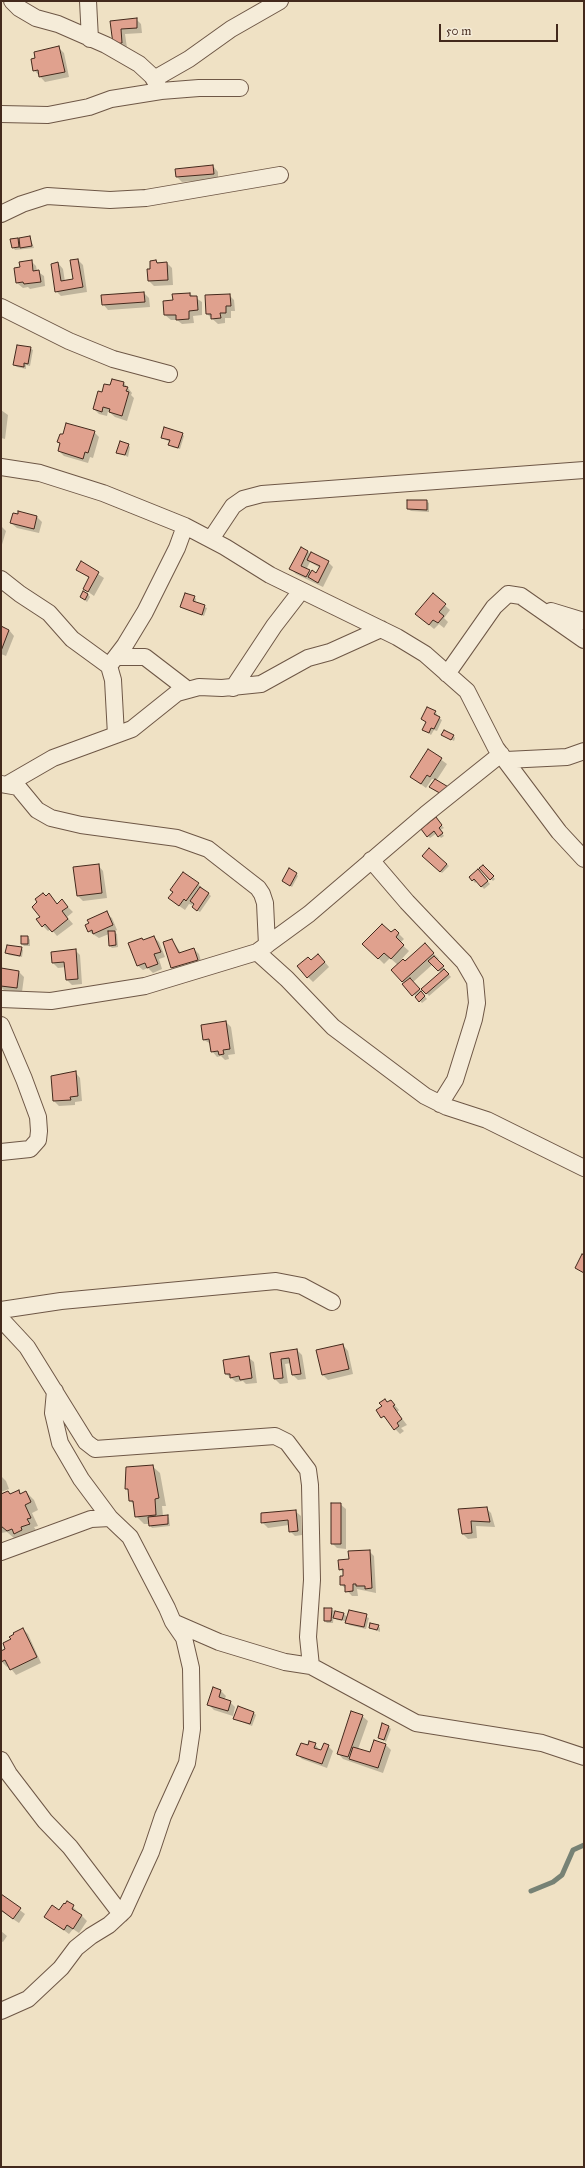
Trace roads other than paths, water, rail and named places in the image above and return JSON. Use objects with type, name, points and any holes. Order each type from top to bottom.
[{"type":"street","points":[[12,1],[19,8],[36,18],[58,24],[140,64],[158,85]]},
{"type":"street","points":[[88,1],[90,39]]},
{"type":"street","points":[[158,85],[189,59],[231,29],[280,1]]},
{"type":"street","points":[[1,114],[48,114],[89,107],[158,85],[199,88],[240,88]]},
{"type":"street","points":[[1,214],[22,204],[48,196],[110,200],[146,198],[280,175]]},
{"type":"street","points":[[1,307],[69,341],[112,359],[169,374]]},
{"type":"street","points":[[1,467],[40,473],[103,493],[185,526],[211,539],[270,575],[300,591],[381,629],[425,654],[467,691],[496,748],[559,832],[584,859]]},
{"type":"street","points":[[211,539],[233,506],[242,499],[262,494],[584,470]]},
{"type":"street","points":[[116,735],[113,661],[145,612],[177,548],[185,526]]},
{"type":"street","points":[[1,579],[20,594],[49,612],[72,639],[113,661],[145,657],[188,690]]},
{"type":"street","points":[[233,688],[274,626],[300,591]]},
{"type":"street","points":[[447,674],[468,642],[502,598],[508,594],[521,596],[584,640]]},
{"type":"street","points":[[536,607],[584,621]]},
{"type":"street","points":[[6,781],[53,758],[132,729],[177,692],[199,687],[233,688],[261,684],[308,658],[330,652],[381,629]]},
{"type":"street","points":[[1,999],[51,1001],[145,986],[262,949],[309,914],[371,860],[504,757],[567,757],[584,751]]},
{"type":"street","points":[[6,781],[18,787],[38,810],[51,818],[81,825],[177,838],[208,849],[258,888],[266,903],[262,949],[287,979],[333,1028],[425,1096],[440,1104],[487,1120],[584,1168]]},
{"type":"street","points":[[371,860],[407,902],[464,962],[475,981],[477,1003],[474,1019],[455,1080],[440,1104]]},
{"type":"street","points":[[1,1025],[38,1117],[39,1131],[38,1140],[30,1149],[1,1152]]},
{"type":"street","points":[[1,1310],[61,1301],[276,1281],[302,1286],[332,1302]]},
{"type":"street","points":[[1,1319],[27,1347],[86,1442],[95,1449],[275,1436],[287,1442],[308,1470],[310,1485],[312,1580],[308,1637],[311,1666]]},
{"type":"street","points":[[1,2011],[28,1999],[61,1968],[76,1948],[91,1936],[109,1925],[121,1914],[151,1852],[163,1816],[187,1763],[192,1729],[191,1668],[184,1638],[173,1622],[168,1608],[130,1537],[110,1518],[81,1479],[60,1443],[53,1413],[55,1391]]},
{"type":"street","points":[[1,1552],[91,1519],[110,1518]]},
{"type":"street","points":[[173,1622],[218,1642],[285,1662],[311,1666],[416,1723],[542,1743],[584,1757]]},
{"type":"street","points":[[1,1760],[9,1774],[40,1815],[70,1847],[121,1914]]},
{"type":"waterway","points":[[531,1891],[553,1882],[562,1875],[573,1850],[584,1845]]}]
